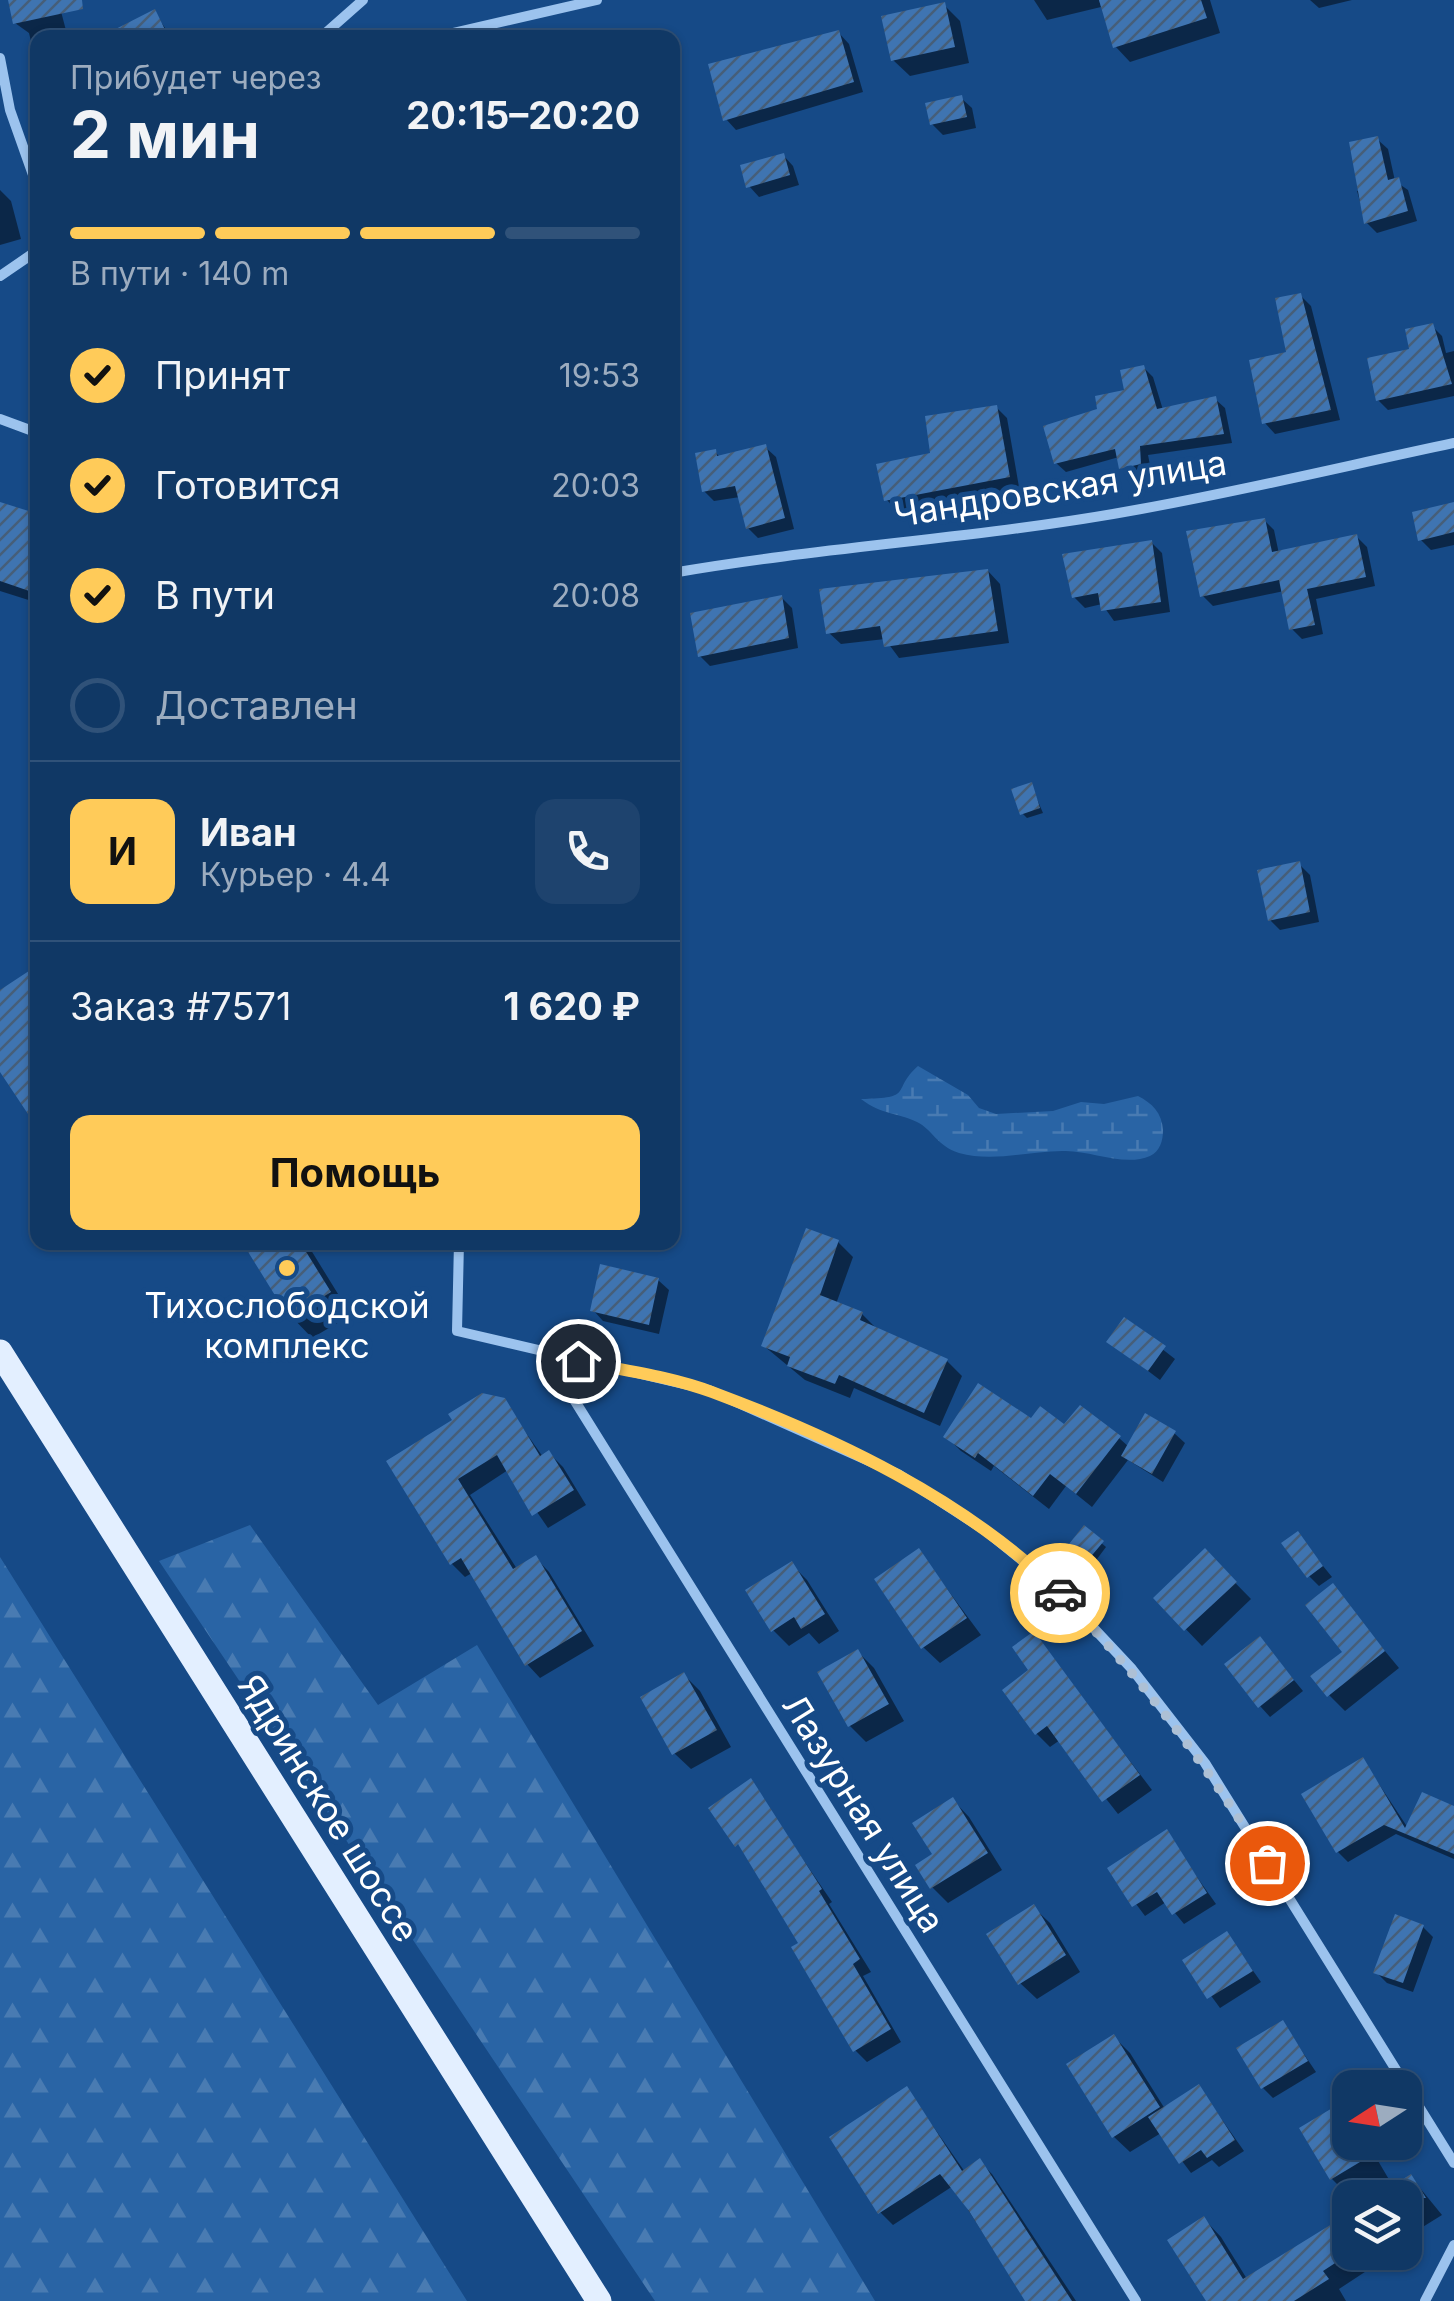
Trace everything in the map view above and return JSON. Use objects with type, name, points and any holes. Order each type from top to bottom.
[{"type":"main road","name":"Ядринское шоссе","points":[[0,1352],[599,2301]]},
{"type":"street","points":[[329,30],[362,0]]},
{"type":"street","points":[[466,30],[597,0]]},
{"type":"street","points":[[0,58],[10,110],[30,167]]},
{"type":"street","points":[[0,276],[30,255]]},
{"type":"street","points":[[0,419],[30,430]]},
{"type":"street","name":"Чандровская улица","points":[[680,572],[779,554],[963,536],[1140,510],[1454,443]]},
{"type":"street","points":[[459,1250],[457,1330],[709,1390],[898,1474],[986,1531],[1056,1588],[1132,1669],[1205,1763],[1454,2163]]},
{"type":"street","name":"Лазурная улица","points":[[545,1353],[1136,2301]]},
{"type":"street","points":[[1425,2301],[1454,2246]]},
{"type":"green space","points":[[918,1066],[968,1095],[979,1108],[996,1114],[1053,1111],[1081,1102],[1104,1104],[1138,1096],[1158,1114],[1162,1142],[1150,1156],[1130,1160],[1066,1151],[986,1157],[959,1153],[917,1122],[861,1099],[896,1095]]},
{"type":"green space","points":[[250,1525],[378,1705],[477,1645],[875,2301],[655,2301],[159,1561]]},
{"type":"green space","points":[[0,1557],[467,2301],[0,2301]]},
{"type":"building","points":[[8,0],[82,0],[83,9],[13,24]]},
{"type":"building","points":[[1099,0],[1201,0],[1207,18],[1113,48]]},
{"type":"building","points":[[945,2],[955,47],[891,61],[881,16]]},
{"type":"building","points":[[155,9],[165,30],[114,30]]},
{"type":"building","points":[[839,30],[854,82],[723,121],[708,64]]},
{"type":"building","points":[[962,95],[967,117],[930,125],[925,103]]},
{"type":"building","points":[[1378,136],[1388,180],[1399,177],[1408,211],[1364,224],[1349,142]]},
{"type":"building","points":[[784,153],[790,175],[746,188],[740,165]]},
{"type":"building","points":[[1301,293],[1331,410],[1262,424],[1249,360],[1286,352],[1275,298]]},
{"type":"building","points":[[1433,323],[1452,384],[1376,401],[1367,358],[1409,349],[1405,329]]},
{"type":"building","points":[[1144,365],[1157,409],[1216,396],[1224,434],[1140,446],[1141,464],[1119,469],[1115,449],[1054,464],[1043,426],[1097,409],[1095,396],[1124,390],[1120,370]]},
{"type":"building","points":[[997,405],[1010,477],[884,501],[876,464],[930,453],[925,416]]},
{"type":"building","points":[[766,444],[785,518],[746,529],[735,486],[702,492],[695,453],[716,449],[717,456]]},
{"type":"building","points":[[0,502],[30,511],[30,591],[0,581]]},
{"type":"building","points":[[1454,502],[1454,532],[1418,541],[1412,512]]},
{"type":"building","points":[[1265,518],[1272,552],[1357,534],[1366,577],[1307,589],[1315,625],[1289,630],[1279,580],[1200,597],[1186,531]]},
{"type":"building","points":[[1152,540],[1161,602],[1101,611],[1098,593],[1072,598],[1062,554]]},
{"type":"building","points":[[988,569],[998,631],[884,647],[880,626],[826,634],[819,589]]},
{"type":"building","points":[[782,595],[789,638],[698,657],[690,613]]},
{"type":"building","points":[[1032,782],[1040,808],[1020,815],[1011,789]]},
{"type":"building","points":[[1300,861],[1310,912],[1268,921],[1257,870]]},
{"type":"building","points":[[30,970],[30,1117],[0,1072],[0,990]]},
{"type":"building","points":[[806,1228],[839,1240],[820,1295],[863,1312],[860,1320],[948,1359],[924,1413],[839,1375],[835,1384],[787,1366],[790,1357],[761,1346]]},
{"type":"building","name":"Тихослободской комплекс","points":[[247,1250],[305,1250],[331,1292],[289,1318]]},
{"type":"building","points":[[600,1264],[659,1278],[649,1325],[590,1311]]},
{"type":"building","points":[[1124,1317],[1166,1346],[1148,1371],[1106,1342]]},
{"type":"building","points":[[978,1383],[1031,1418],[1040,1406],[1064,1424],[1080,1405],[1121,1436],[1076,1494],[1050,1474],[1033,1496],[978,1453],[975,1458],[943,1437]]},
{"type":"building","points":[[482,1393],[505,1398],[540,1456],[549,1450],[574,1490],[532,1516],[497,1455],[458,1479],[513,1569],[536,1555],[582,1631],[525,1666],[461,1558],[450,1565],[386,1461],[452,1420],[448,1414]]},
{"type":"building","points":[[1145,1413],[1176,1431],[1152,1474],[1121,1456]]},
{"type":"building","points":[[1084,1525],[1104,1541],[1088,1560],[1069,1544]]},
{"type":"building","points":[[1298,1531],[1323,1566],[1307,1578],[1281,1543]]},
{"type":"building","points":[[919,1548],[967,1618],[921,1649],[874,1579]]},
{"type":"building","points":[[1205,1548],[1237,1582],[1184,1631],[1153,1598]]},
{"type":"building","points":[[792,1561],[825,1614],[801,1629],[794,1617],[771,1632],[745,1590]]},
{"type":"building","points":[[1333,1583],[1385,1651],[1327,1697],[1310,1676],[1342,1652],[1305,1605]]},
{"type":"building","points":[[1034,1631],[1140,1775],[1102,1802],[1047,1726],[1035,1735],[1002,1690],[1028,1670],[1012,1647]]},
{"type":"building","points":[[1260,1636],[1294,1680],[1258,1708],[1224,1664]]},
{"type":"building","points":[[858,1649],[889,1704],[848,1727],[817,1672]]},
{"type":"building","points":[[684,1672],[717,1730],[672,1755],[640,1697]]},
{"type":"building","points":[[1363,1757],[1405,1828],[1422,1792],[1454,1806],[1454,1854],[1384,1825],[1336,1853],[1301,1794]]},
{"type":"building","points":[[751,1778],[822,1889],[819,1891],[860,1959],[853,1964],[891,2029],[853,2052],[791,1947],[798,1943],[738,1844],[735,1847],[708,1808]]},
{"type":"building","points":[[953,1797],[988,1853],[930,1889],[915,1865],[932,1854],[912,1823]]},
{"type":"building","points":[[1167,1829],[1207,1893],[1172,1915],[1157,1892],[1132,1907],[1107,1868]]},
{"type":"building","points":[[1034,1904],[1066,1955],[1018,1985],[986,1934]]},
{"type":"building","points":[[1395,1914],[1424,1925],[1403,1983],[1373,1973]]},
{"type":"building","points":[[1227,1931],[1253,1971],[1207,1999],[1182,1960]]},
{"type":"building","points":[[1283,2020],[1308,2061],[1261,2089],[1236,2048]]},
{"type":"building","points":[[1114,2034],[1160,2107],[1112,2138],[1066,2064]]},
{"type":"building","points":[[1199,2084],[1235,2140],[1207,2158],[1201,2150],[1179,2164],[1148,2117]]},
{"type":"building","points":[[907,2086],[962,2171],[980,2158],[1072,2301],[1025,2301],[969,2211],[940,2174],[878,2214],[829,2137]]},
{"type":"building","points":[[1332,2108],[1332,2160],[1363,2160],[1330,2180],[1299,2128]]},
{"type":"building","points":[[1204,2216],[1243,2279],[1332,2224],[1332,2265],[1323,2271],[1329,2279],[1294,2301],[1206,2301],[1167,2240]]},
{"type":"way so far","points":[[1060,1593],[1132,1669],[1205,1763],[1267,1863]]},
{"type":"place","name":"Тихослободской комплекс","points":[[287,1268]]},
{"type":"route","points":[[578,1361],[709,1390],[898,1474],[986,1531],[1060,1593]]}]
